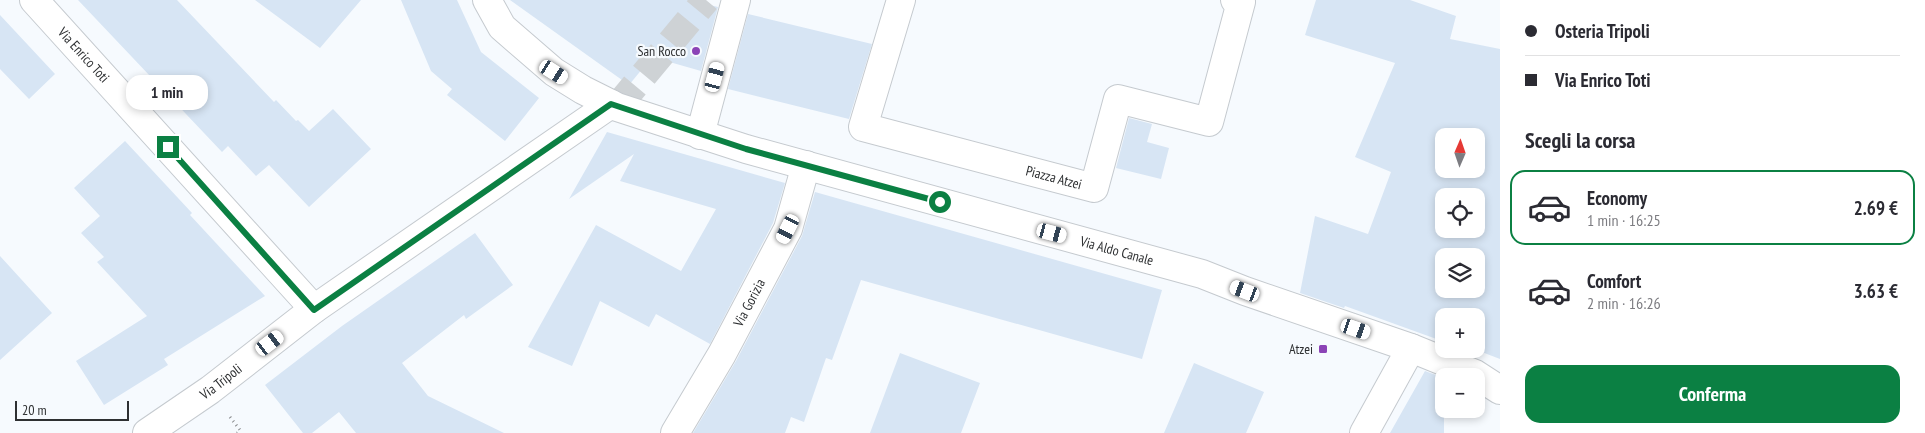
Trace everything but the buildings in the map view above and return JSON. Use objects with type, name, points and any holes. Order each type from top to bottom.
[{"type":"street","name":"Via Enrico Toti","points":[[34,0],[314,310]]},
{"type":"street","name":"Via Aldo Canale","points":[[487,0],[502,27],[554,72],[611,104],[700,135],[1202,274],[1245,291],[1411,348],[1475,374],[1500,390]]},
{"type":"street","points":[[700,135],[736,0]]},
{"type":"street","name":"Piazza Atzei","points":[[901,0],[863,127],[1094,188],[1118,99],[1209,122],[1241,2],[1235,0]]},
{"type":"street","name":"Via Tripoli","points":[[147,433],[210,390],[314,310],[611,104]]},
{"type":"street","name":"Via Gorizia","points":[[675,433],[722,354],[788,229],[806,165]]},
{"type":"street","points":[[1364,433],[1411,348]]},
{"type":"tunnel","points":[[617,107],[706,0]]},
{"type":"place","name":"San Rocco","points":[[696,51]]},
{"type":"place","name":"Atzei","points":[[1323,349]]},
{"type":"route","points":[[168,147],[314,310],[611,104],[746,149],[940,202]]}]
